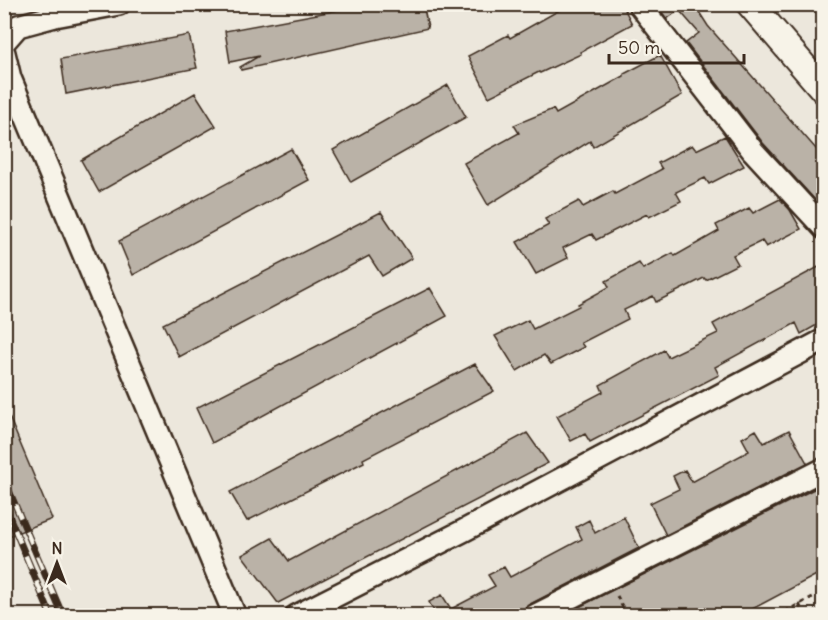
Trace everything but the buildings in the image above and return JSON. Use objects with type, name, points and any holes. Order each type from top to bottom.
[{"type":"street","points":[[4,42],[18,27],[55,16],[119,4]]},
{"type":"street","points":[[639,4],[753,151],[824,228]]},
{"type":"street","points":[[750,4],[824,90]]},
{"type":"street","points":[[4,53],[10,78],[235,615]]},
{"type":"street","points":[[296,615],[474,525],[824,340]]},
{"type":"street","points":[[534,615],[824,469]]},
{"type":"path","points":[[4,474],[11,471]]},
{"type":"path","points":[[777,615],[824,591]]},
{"type":"path","points":[[799,604],[805,615]]},
{"type":"railway","points":[[4,479],[63,616]]},
{"type":"railway","points":[[4,504],[51,616]]},
{"type":"railway","points":[[4,606],[8,616]]}]
